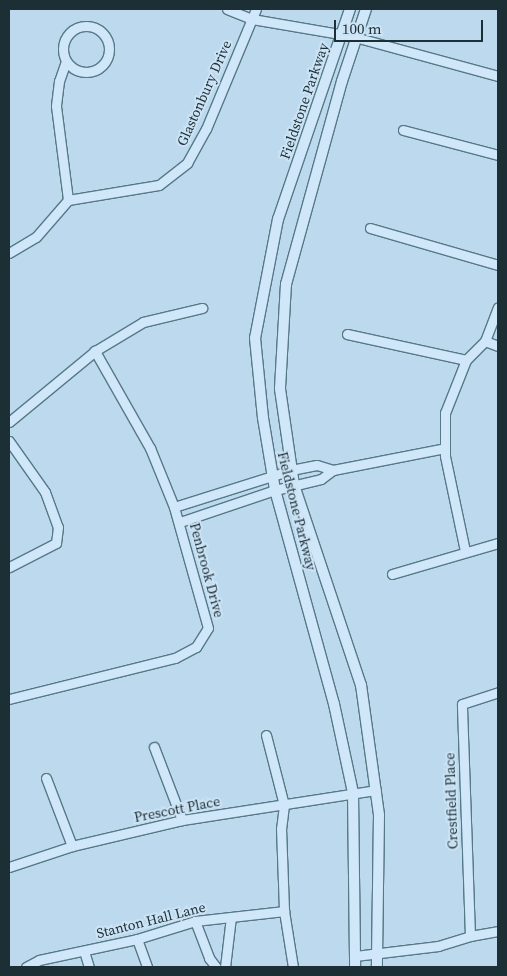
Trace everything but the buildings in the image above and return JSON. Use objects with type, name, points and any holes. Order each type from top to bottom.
[{"type":"street","points":[[227,9],[252,19],[356,38],[498,76]]},
{"type":"street","name":"Glastonbury Drive","points":[[68,200],[159,185],[187,163],[206,129],[256,9]]},
{"type":"street","name":"Fieldstone Parkway","points":[[350,9],[278,219],[255,338],[275,490],[334,704],[353,793],[355,967]]},
{"type":"street","name":"Fieldstone Parkway","points":[[366,9],[342,81],[286,284],[280,389],[294,485],[361,685],[379,815],[377,967]]},
{"type":"street","points":[[9,253],[36,236],[68,200],[56,106],[59,81],[66,61],[63,46],[70,33],[76,28],[91,26],[104,34],[108,40],[109,55],[106,62],[93,72],[78,71],[66,61]]},
{"type":"street","points":[[403,130],[498,155]]},
{"type":"street","points":[[370,228],[498,265]]},
{"type":"street","points":[[9,422],[95,351],[142,322],[202,308]]},
{"type":"street","points":[[465,552],[445,448],[445,413],[466,360],[484,341],[498,308]]},
{"type":"street","points":[[347,334],[466,360]]},
{"type":"street","points":[[484,341],[498,346]]},
{"type":"street","name":"Penbrook Drive","points":[[9,699],[176,658],[196,647],[208,628],[180,522],[150,448],[95,351]]},
{"type":"street","points":[[9,441],[46,492],[58,527],[56,543],[9,567]]},
{"type":"street","points":[[180,522],[275,490],[320,479],[333,470],[445,448]]},
{"type":"street","points":[[174,507],[291,470],[317,466],[333,470]]},
{"type":"street","points":[[392,574],[498,543]]},
{"type":"street","name":"Crestfield Place","points":[[470,936],[462,704],[498,692]]},
{"type":"street","points":[[266,735],[284,805],[281,828],[284,911],[293,967]]},
{"type":"street","points":[[154,747],[182,820]]},
{"type":"street","points":[[46,778],[72,846]]},
{"type":"street","name":"Prescott Place","points":[[9,867],[72,846],[182,820],[376,790]]},
{"type":"street","name":"Stanton Hall Lane","points":[[26,967],[39,960],[137,939],[195,921],[284,911]]},
{"type":"street","points":[[225,967],[231,917]]},
{"type":"street","points":[[195,921],[209,958],[216,967]]},
{"type":"street","points":[[355,956],[376,955],[438,946],[470,936],[498,931]]},
{"type":"street","points":[[137,939],[147,967]]},
{"type":"street","points":[[84,951],[89,967]]},
{"type":"street","points":[[39,960],[48,967]]}]
